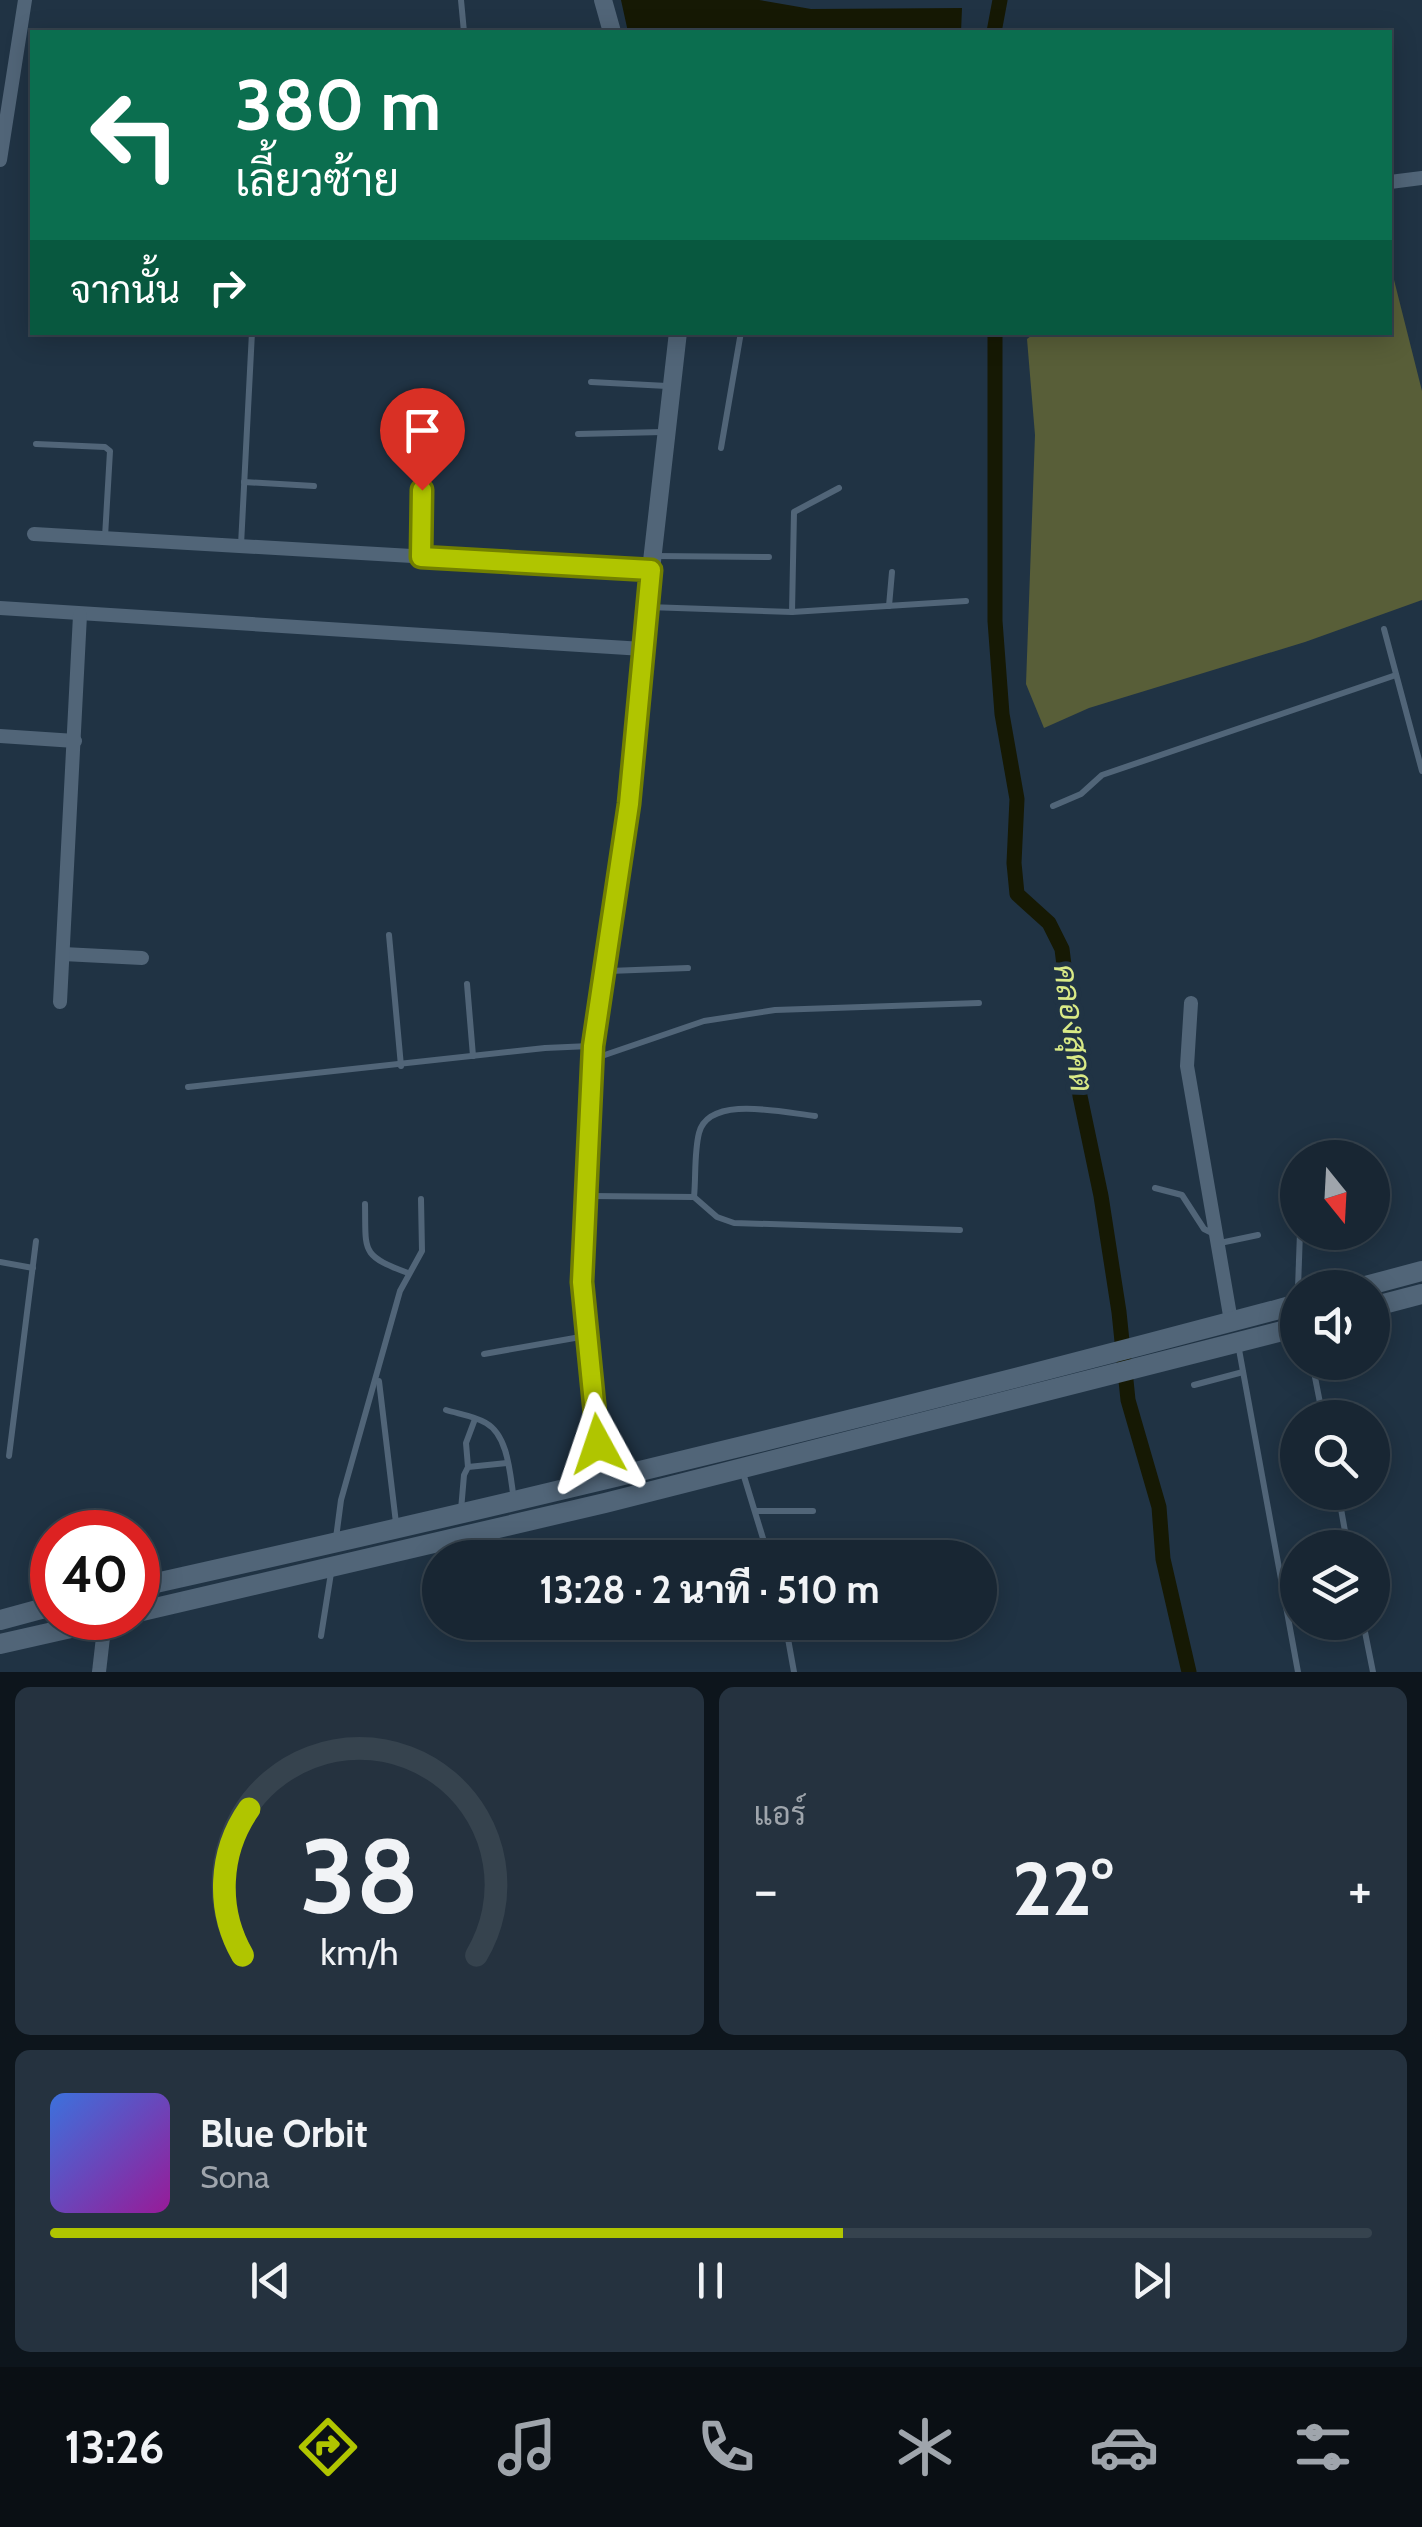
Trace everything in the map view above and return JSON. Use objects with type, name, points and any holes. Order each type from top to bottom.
[{"type":"main road","points":[[1390,1279],[1422,1270]]},
{"type":"main road","points":[[1390,1302],[1422,1294]]},
{"type":"main road","points":[[160,1582],[601,1480],[1280,1309]]},
{"type":"main road","points":[[160,1607],[605,1503],[1280,1332]]},
{"type":"main road","points":[[601,1480],[605,1503]]},
{"type":"main road","points":[[0,1620],[30,1612]]},
{"type":"main road","points":[[0,1644],[30,1637]]},
{"type":"street","points":[[0,160],[26,0]]},
{"type":"street","points":[[603,0],[611,30]]},
{"type":"street","points":[[1392,182],[1422,178]]},
{"type":"street","points":[[601,1480],[582,1282],[593,1053],[629,804],[678,335]]},
{"type":"street","points":[[34,534],[421,557],[652,563]]},
{"type":"street","points":[[0,608],[643,649]]},
{"type":"street","points":[[60,1002],[80,614]]},
{"type":"street","points":[[0,736],[76,742]]},
{"type":"street","points":[[63,954],[142,958]]},
{"type":"street","points":[[1190,1003],[1187,1066],[1231,1322]]},
{"type":"street","points":[[99,1672],[106,1640]]},
{"type":"lane","points":[[461,0],[464,30]]},
{"type":"lane","points":[[241,546],[252,335]]},
{"type":"lane","points":[[721,448],[740,335]]},
{"type":"lane","points":[[590,382],[674,386]]},
{"type":"lane","points":[[578,434],[669,432]]},
{"type":"lane","points":[[36,444],[105,447],[110,451],[105,538]]},
{"type":"lane","points":[[244,482],[314,486]]},
{"type":"lane","points":[[792,612],[794,512],[839,488]]},
{"type":"lane","points":[[421,557],[422,490]]},
{"type":"lane","points":[[652,563],[770,558]]},
{"type":"lane","points":[[889,606],[892,572]]},
{"type":"lane","points":[[647,607],[792,612],[966,601]]},
{"type":"lane","points":[[1384,629],[1422,771]]},
{"type":"lane","points":[[1053,806],[1081,794],[1102,774],[1396,676]]},
{"type":"lane","points":[[389,935],[401,1066]]},
{"type":"lane","points":[[605,971],[688,968]]},
{"type":"lane","points":[[468,984],[472,1056]]},
{"type":"lane","points":[[188,1087],[472,1056],[593,1053],[704,1021],[775,1010],[980,1003]]},
{"type":"lane","points":[[694,1197],[699,1132],[705,1120],[718,1111],[733,1108],[816,1116]]},
{"type":"lane","points":[[1155,1188],[1182,1195],[1204,1229],[1218,1240],[1258,1235]]},
{"type":"lane","points":[[584,1196],[694,1197],[717,1216],[734,1222],[960,1230]]},
{"type":"lane","points":[[336,1543],[341,1500],[400,1290],[424,1244],[420,1199]]},
{"type":"lane","points":[[365,1204],[368,1252],[376,1261],[408,1273]]},
{"type":"lane","points":[[9,1456],[36,1241]]},
{"type":"lane","points":[[1,1264],[33,1268]]},
{"type":"lane","points":[[484,1354],[588,1336]]},
{"type":"lane","points":[[1238,1343],[1298,1672]]},
{"type":"lane","points":[[1194,1385],[1242,1372]]},
{"type":"lane","points":[[379,1375],[397,1529]]},
{"type":"lane","points":[[446,1410],[488,1423],[497,1434],[504,1448],[514,1501]]},
{"type":"lane","points":[[460,1514],[468,1467],[466,1444],[475,1420]]},
{"type":"lane","points":[[468,1467],[507,1463]]},
{"type":"lane","points":[[742,1468],[764,1540]]},
{"type":"lane","points":[[755,1511],[813,1511]]},
{"type":"lane","points":[[321,1636],[332,1568]]},
{"type":"lane","points":[[788,1640],[794,1672]]},
{"type":"lane","points":[[1367,1640],[1373,1672]]},
{"type":"green space","points":[[1392,272],[1422,391],[1422,600],[1305,642],[1089,708],[1044,728],[1026,684],[1035,435],[1027,339],[1032,335],[1392,335]]},
{"type":"shaded area","points":[[621,0],[759,0],[811,9],[962,8],[961,30],[628,30]]},
{"type":"waterway","name":"คลองสุคต","points":[[994,30],[1000,0]]},
{"type":"waterway","name":"คลองสุคต","points":[[995,335],[995,621],[1002,714],[1017,799],[1017,894],[1049,923],[1062,949],[1080,1096],[1119,1312],[1128,1400],[1159,1507],[1163,1559],[1189,1672]]},
{"type":"route","points":[[422,490],[421,557],[651,570],[629,804],[593,1046],[582,1282],[598,1444]]}]
